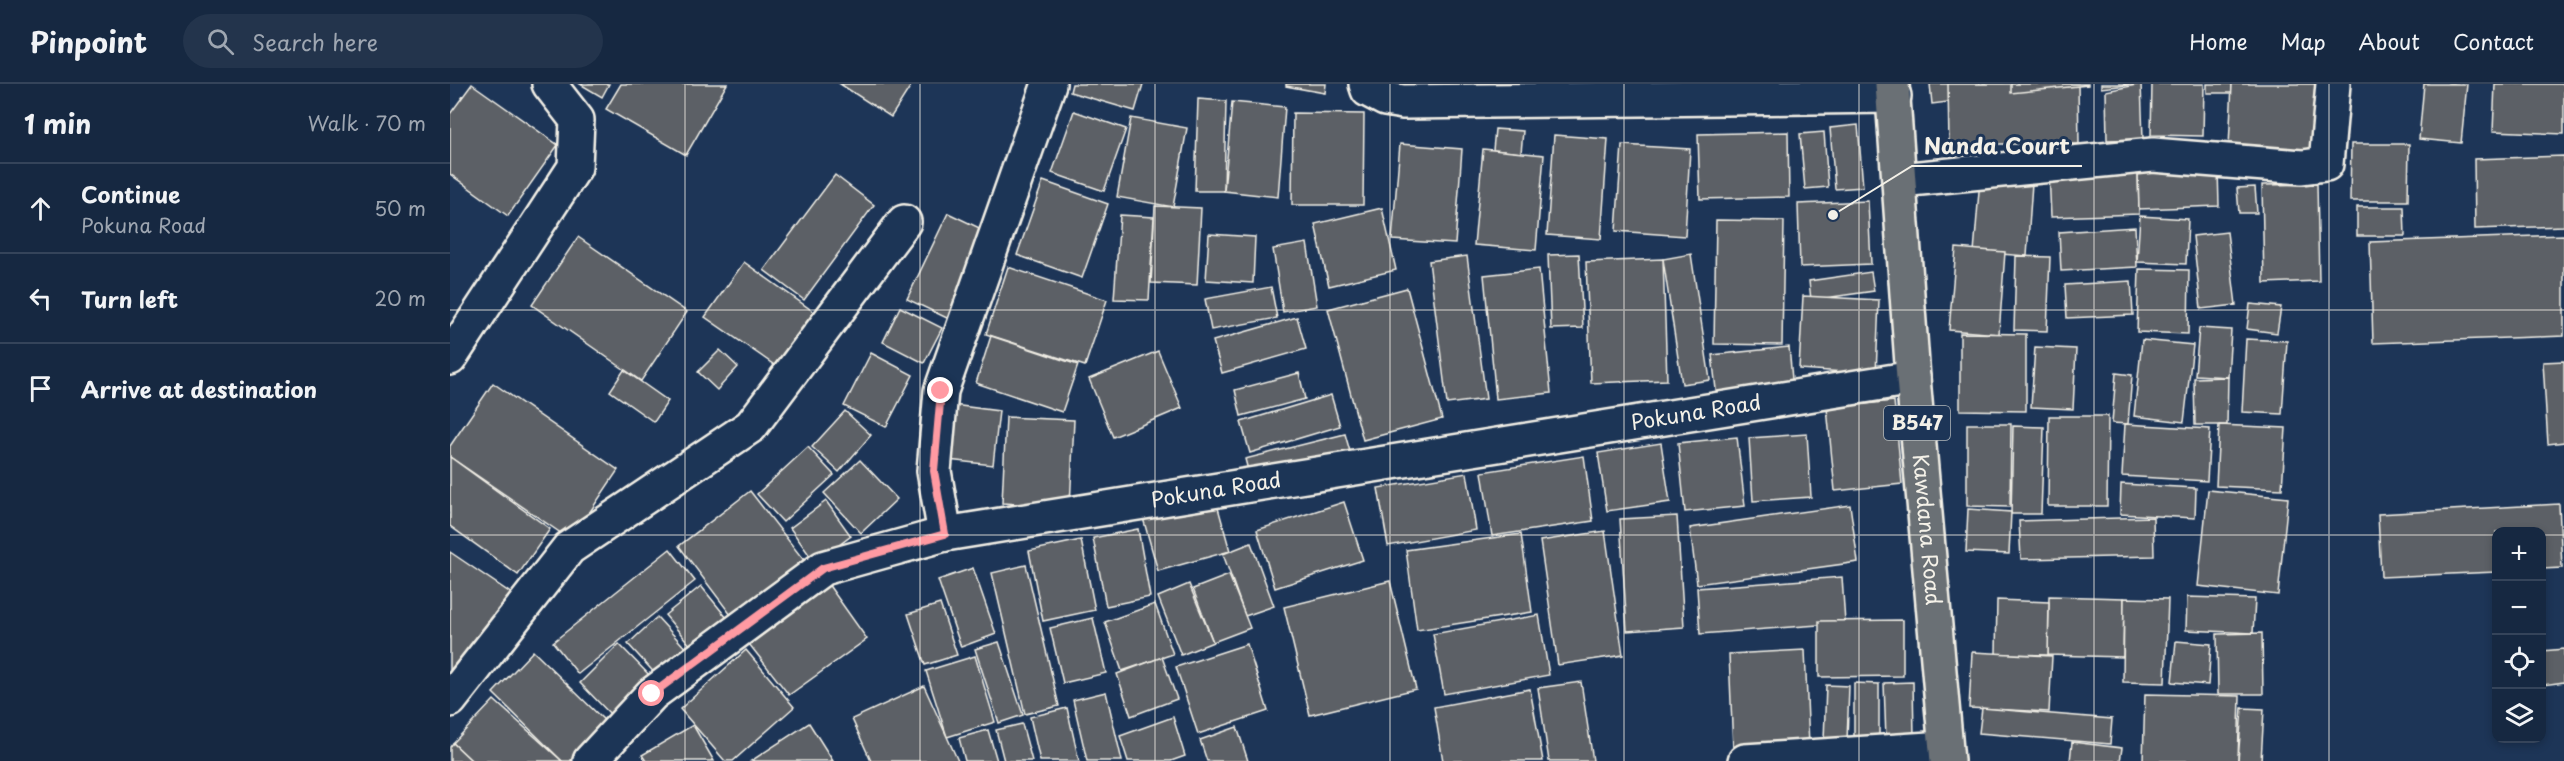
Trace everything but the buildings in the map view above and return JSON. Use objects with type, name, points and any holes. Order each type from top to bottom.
[{"type":"main road","name":"Kawdana Road","points":[[1893,90],[1913,378],[1946,755]]},
{"type":"street","points":[[450,358],[575,167],[577,120],[549,84]]},
{"type":"street","points":[[945,534],[934,471],[941,391],[1049,84]]},
{"type":"street","points":[[1366,84],[1368,90],[1384,99],[1403,102],[1893,90]]},
{"type":"street","points":[[1900,180],[2153,155],[2302,167],[2326,164],[2333,84]]},
{"type":"street","points":[[450,700],[569,548],[751,426],[904,222]]},
{"type":"street","name":"Pokuna Road","points":[[590,761],[652,694],[823,568],[945,534],[1913,378]]},
{"type":"street","points":[[1745,761],[1946,755]]},
{"type":"place","name":"Nanda Court","points":[[1833,215]]},
{"type":"route","points":[[652,694],[823,568],[945,534],[934,471],[941,391]]}]
